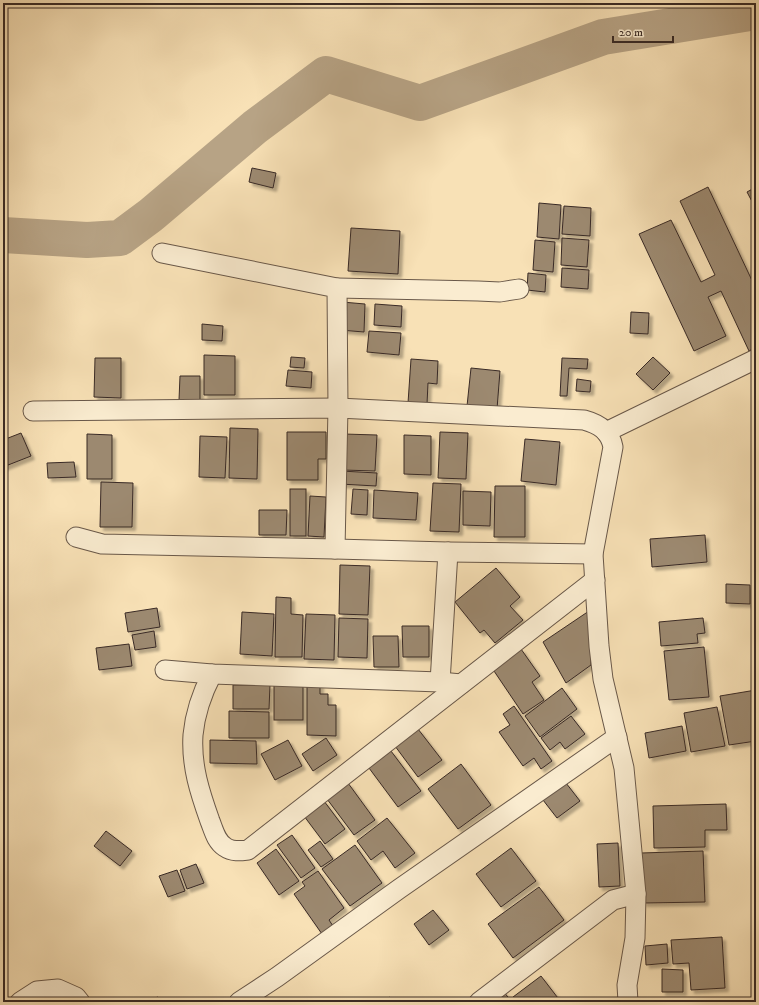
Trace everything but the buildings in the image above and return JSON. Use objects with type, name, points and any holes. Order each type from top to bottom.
[{"type":"street","points":[[162,253],[336,288],[500,292],[519,288]]},
{"type":"street","points":[[335,549],[338,408],[336,288]]},
{"type":"street","points":[[606,432],[756,359]]},
{"type":"street","points":[[33,411],[338,408],[584,420],[601,427],[611,439],[613,447],[593,554],[599,646],[603,679],[624,768],[636,894],[636,938],[627,985],[628,1002]]},
{"type":"street","points":[[76,537],[102,544],[593,554]]},
{"type":"street","points":[[440,682],[448,552]]},
{"type":"street","points":[[212,674],[204,690],[196,716],[193,735],[193,756],[197,784],[217,839],[225,847],[236,852],[248,850],[595,580]]},
{"type":"street","points":[[165,670],[212,674],[461,684]]},
{"type":"street","points":[[239,1002],[617,737]]},
{"type":"street","points":[[479,1002],[613,900],[636,894]]},
{"type":"street","points":[[20,1002],[37,991],[58,989],[76,997],[80,1002]]},
{"type":"waterway","points":[[3,235],[87,240],[120,238],[151,215],[255,127],[326,74],[420,103],[603,37],[756,12]]}]
